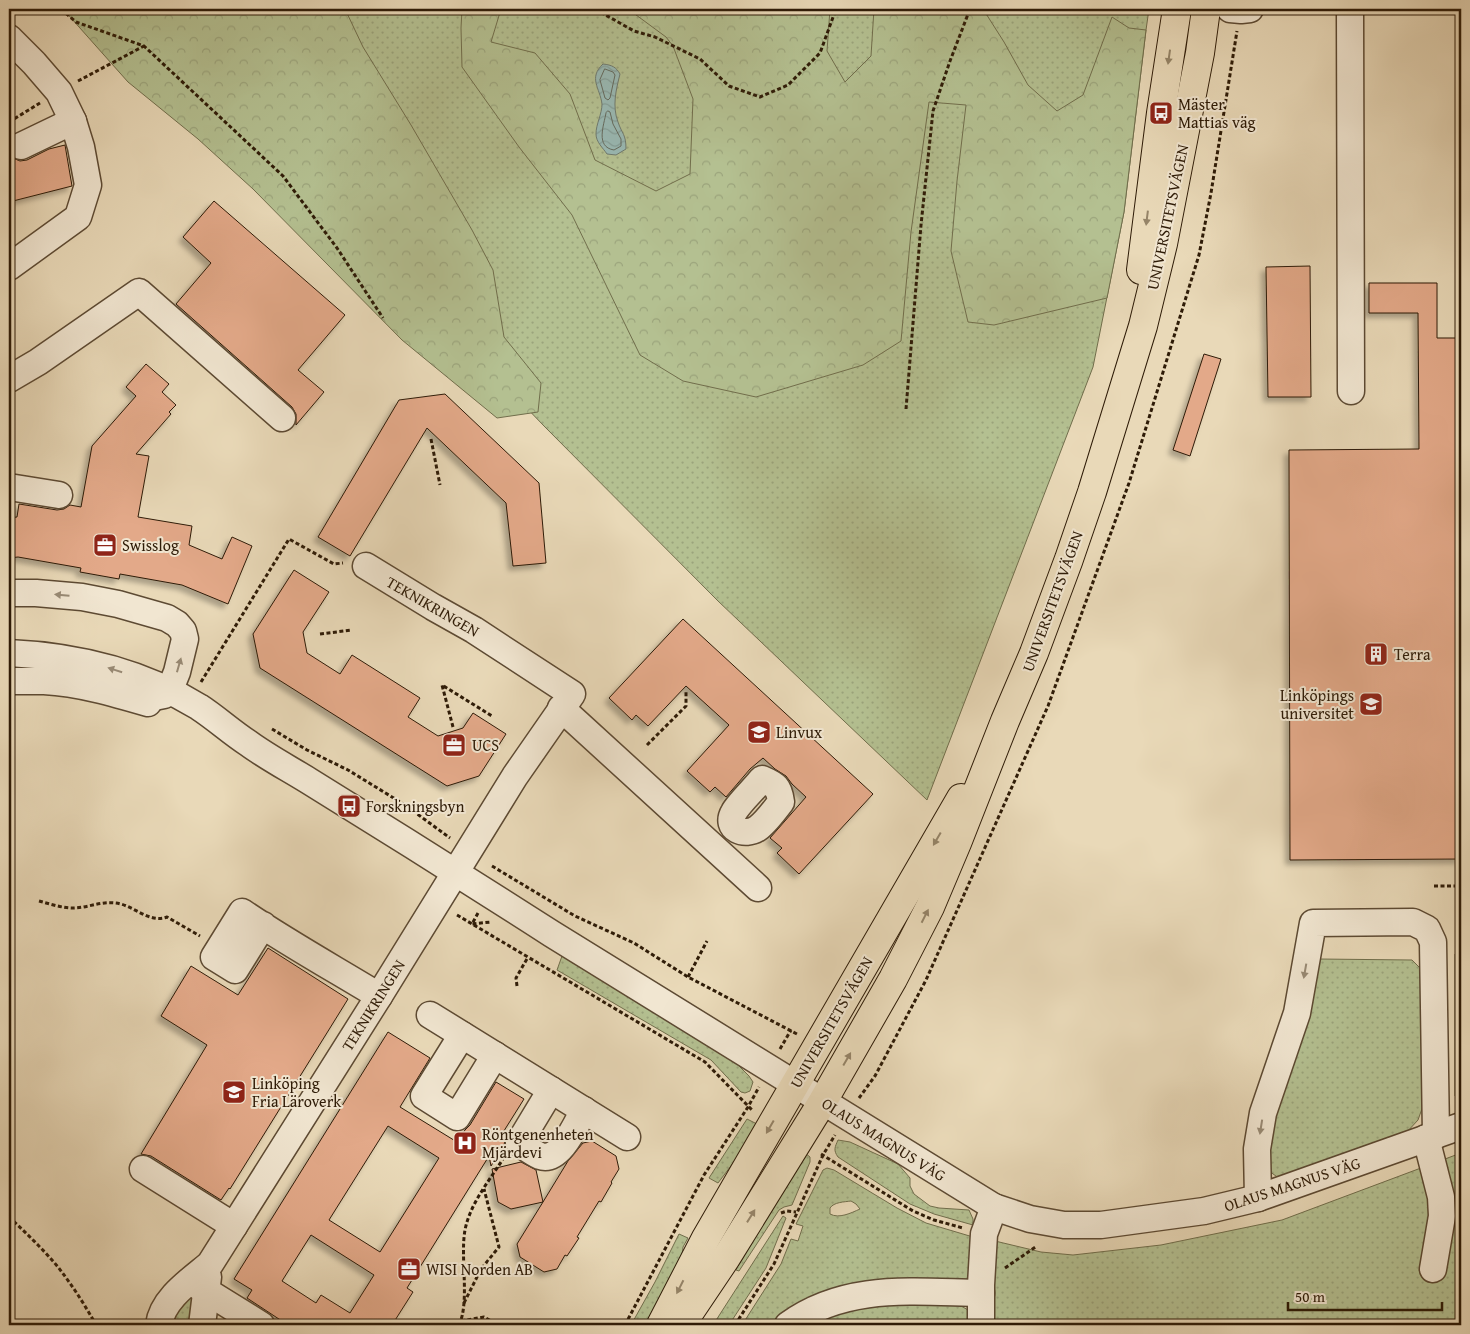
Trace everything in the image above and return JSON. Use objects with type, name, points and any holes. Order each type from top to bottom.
[{"type":"main road","name":"UNIVERSITETSVÄGEN","points":[[1113,422],[1141,270],[1161,112],[1177,9]]},
{"type":"main road","name":"UNIVERSITETSVÄGEN","points":[[682,1325],[726,1258],[823,1101],[893,979],[930,907],[1034,653],[1069,559],[1143,326],[1163,244],[1200,54],[1206,9]]},
{"type":"main road","name":"UNIVERSITETSVÄGEN","points":[[661,1325],[706,1238],[1005,721]]},
{"type":"street","points":[[1230,9],[1250,9]]},
{"type":"street","points":[[1350,9],[1351,391]]},
{"type":"street","points":[[9,38],[59,92],[73,121],[82,146],[88,185],[78,217],[9,267]]},
{"type":"street","points":[[21,146],[73,121]]},
{"type":"street","points":[[9,379],[38,362],[139,292],[282,418]]},
{"type":"street","points":[[9,487],[59,496]]},
{"type":"street","name":"TEKNIKRINGEN","points":[[159,1325],[161,1315],[176,1294],[198,1286],[515,776],[566,701],[474,630],[432,607],[366,566]]},
{"type":"street","points":[[9,593],[82,597],[118,604],[167,618],[177,624],[183,631],[185,639],[173,682],[164,695],[132,698]]},
{"type":"street","points":[[9,653],[78,661],[138,678],[173,682],[200,707],[257,734],[462,862],[552,934],[795,1084]]},
{"type":"street","points":[[9,681],[45,681],[114,693],[192,719],[257,734]]},
{"type":"street","points":[[566,701],[758,888]]},
{"type":"street","points":[[716,849],[735,829]]},
{"type":"street","points":[[1258,1198],[1258,1149],[1263,1113],[1298,1013],[1313,923],[1413,922],[1427,928],[1433,942],[1431,1136],[1441,1197],[1442,1216],[1433,1269]]},
{"type":"street","points":[[220,947],[214,957],[235,970],[262,925],[379,996]]},
{"type":"street","points":[[430,1015],[627,1137]]},
{"type":"street","points":[[462,1035],[424,1096],[457,1117],[495,1055]]},
{"type":"street","name":"OLAUS MAGNUS VÄG","points":[[795,1084],[994,1207],[1030,1219],[1064,1224],[1102,1225],[1204,1211],[1258,1198],[1461,1126]]},
{"type":"street","points":[[551,1090],[519,1143],[540,1156],[557,1153],[584,1110]]},
{"type":"street","points":[[143,1169],[234,1226]]},
{"type":"street","points":[[981,1325],[984,1234],[994,1207]]},
{"type":"street","points":[[198,1286],[202,1325]]},
{"type":"street","points":[[198,1286],[261,1325]]},
{"type":"street","points":[[788,1325],[815,1308],[848,1297],[898,1292],[981,1289]]},
{"type":"path","points":[[61,9],[76,22],[144,46],[283,176],[337,248],[383,318]]},
{"type":"path","points":[[595,9],[634,32],[655,37],[700,59],[729,86],[760,97],[788,85],[820,53],[836,9]]},
{"type":"path","points":[[906,409],[912,358],[921,225],[933,111],[970,9]]},
{"type":"path","points":[[431,440],[440,485]]},
{"type":"path","points":[[173,682],[199,685],[289,539],[334,564],[355,562],[366,566]]},
{"type":"path","points":[[320,634],[352,630]]},
{"type":"path","points":[[454,727],[442,685],[492,716]]},
{"type":"path","points":[[647,746],[686,706],[686,691]]},
{"type":"path","points":[[257,734],[307,750],[348,770],[405,804],[462,862],[634,943],[688,977],[818,1045]]},
{"type":"path","points":[[1434,886],[1461,886],[1461,936]]},
{"type":"path","points":[[39,901],[73,908],[116,903],[153,918],[161,919],[167,917],[220,947]]},
{"type":"path","points":[[436,903],[705,1062],[748,1108],[772,1125]]},
{"type":"path","points":[[688,977],[707,940]]},
{"type":"path","points":[[517,986],[516,978],[528,957]]},
{"type":"path","points":[[625,1325],[704,1175],[748,1108],[791,1030]]},
{"type":"path","points":[[846,1061],[875,1076]]},
{"type":"path","points":[[798,1141],[912,1211],[934,1220],[984,1234]]},
{"type":"path","points":[[459,1325],[464,1304],[463,1243],[469,1215],[511,1148],[519,1143]]},
{"type":"path","points":[[464,1304],[481,1269],[499,1246],[484,1189]]},
{"type":"path","points":[[9,1217],[34,1240],[58,1267],[96,1325]]},
{"type":"path","points":[[1029,1244],[1046,1246]]},
{"type":"path","points":[[981,1289],[1038,1246]]},
{"type":"path","points":[[461,1321],[484,1317],[498,1325]]},
{"type":"green space","points":[[63,9],[345,9],[363,47],[411,125],[493,270],[504,337],[541,383],[538,412],[497,418],[402,340],[253,189],[198,139],[128,82]]},
{"type":"green space","points":[[160,9],[1149,9],[1124,212],[1093,367],[927,800],[718,601],[544,426],[468,347]]},
{"type":"green space","points":[[462,9],[501,9],[491,42],[535,53],[570,94],[595,160],[656,191],[690,174],[693,99],[673,46],[666,37],[628,9],[830,9],[827,51],[845,82],[871,56],[874,9],[983,9],[1028,85],[1057,111],[1083,95],[1112,17],[1129,28],[1146,30],[1124,212],[1107,298],[994,325],[968,322],[951,251],[966,105],[929,102],[911,232],[901,341],[863,365],[756,397],[683,381],[640,355],[572,215],[519,147],[462,67]]},
{"type":"green space","points":[[1455,954],[1461,954],[1461,1102],[1455,1096]]},
{"type":"green space","points":[[562,956],[634,997],[736,1063],[753,1082],[750,1091],[741,1092],[711,1060],[557,970]]},
{"type":"green space","points":[[1319,959],[1412,960],[1421,969],[1424,1103],[1418,1120],[1406,1133],[1280,1179],[1269,1171],[1269,1123]]},
{"type":"green space","points":[[747,1119],[759,1125],[746,1146],[718,1183],[709,1178]]},
{"type":"green space","points":[[838,1140],[850,1142],[898,1164],[910,1178],[910,1186],[914,1194],[930,1206],[969,1210],[973,1219],[973,1225],[934,1214],[910,1204],[838,1157],[835,1148]]},
{"type":"green space","points":[[805,1153],[810,1157],[810,1162],[792,1205],[779,1210],[739,1271],[736,1270],[741,1258]]},
{"type":"green space","points":[[1461,1153],[1461,1325],[989,1325],[995,1241],[1041,1252],[1073,1255],[1161,1245],[1282,1220]]},
{"type":"green space","points":[[827,1168],[834,1170],[926,1223],[973,1237],[969,1277],[962,1283],[776,1325],[742,1325],[781,1264],[791,1239],[798,1241],[803,1226],[796,1224],[823,1170]],"holes":[[[851,1201],[860,1209],[849,1214],[841,1216],[830,1214],[830,1208],[837,1203]]]},
{"type":"green space","points":[[783,1216],[786,1218],[766,1268],[729,1325],[713,1325]]},
{"type":"green space","points":[[679,1234],[688,1238],[683,1247],[682,1257],[651,1325],[631,1325],[655,1282]]},
{"type":"green space","points":[[193,1291],[190,1325],[171,1325],[186,1293]]},
{"type":"green space","points":[[886,1299],[956,1303],[968,1310],[972,1318],[972,1325],[802,1325]]},
{"type":"water","points":[[603,64],[613,67],[620,74],[615,110],[625,137],[626,149],[616,155],[607,154],[596,137],[602,104],[596,83],[596,74]]},
{"type":"building","points":[[65,145],[72,186],[9,202],[9,159],[27,160],[49,149]]},
{"type":"building","points":[[214,201],[345,315],[298,370],[324,392],[296,425],[296,414],[292,407],[176,304],[211,263],[183,237]]},
{"type":"building","points":[[1310,266],[1311,397],[1268,397],[1266,267]]},
{"type":"building","name":"Terra","points":[[1369,283],[1437,283],[1437,338],[1461,338],[1461,859],[1290,860],[1289,450],[1419,449],[1418,313],[1369,313]]},
{"type":"building","points":[[1204,354],[1221,359],[1190,456],[1173,450]]},
{"type":"building","points":[[146,364],[169,384],[162,392],[176,405],[169,412],[171,414],[136,454],[149,456],[138,517],[192,526],[189,545],[222,559],[232,537],[252,546],[228,604],[182,585],[120,574],[119,579],[80,572],[81,568],[18,557],[9,558],[9,518],[17,517],[19,504],[57,510],[64,509],[70,505],[81,507],[92,446],[136,396],[126,387]]},
{"type":"building","points":[[445,394],[539,483],[546,563],[513,566],[506,503],[427,428],[350,556],[318,537],[399,400]]},
{"type":"building","points":[[294,570],[329,592],[303,632],[307,653],[340,674],[352,655],[420,698],[408,717],[438,736],[463,728],[473,713],[506,734],[479,776],[447,786],[260,668],[253,634]]},
{"type":"building","points":[[683,619],[873,794],[799,874],[777,853],[782,848],[770,838],[806,797],[786,776],[763,758],[750,769],[726,797],[715,787],[710,792],[687,771],[729,725],[686,686],[648,726],[636,715],[632,720],[609,698]]},
{"type":"building","name":"Linköping Fria Läroverk","points":[[268,948],[348,999],[230,1189],[221,1200],[151,1156],[141,1154],[207,1045],[161,1016],[191,966],[238,995]]},
{"type":"building","points":[[388,1032],[430,1058],[400,1107],[457,1142],[470,1125],[496,1082],[524,1099],[502,1134],[506,1136],[504,1145],[491,1166],[489,1156],[407,1288],[413,1292],[392,1325],[288,1325],[247,1298],[252,1290],[234,1279]],"holes":[[[388,1126],[439,1158],[380,1252],[329,1220]],[[311,1235],[374,1275],[350,1313],[321,1295],[316,1303],[282,1281]]]},
{"type":"building","points":[[592,1141],[616,1156],[619,1169],[567,1256],[565,1255],[557,1269],[544,1272],[520,1257],[517,1244],[568,1161],[583,1143]]},
{"type":"building","points":[[521,1162],[536,1170],[543,1202],[511,1209],[498,1202],[492,1169]]},
{"type":"waterway","points":[[1458,1325],[1461,1312]]},
{"type":"place","name":"Mäster Mattias väg","points":[[1161,113]]},
{"type":"place","name":"Swisslog","points":[[105,545]]},
{"type":"place","name":"Terra","points":[[1376,654]]},
{"type":"place","name":"Linköpings universitet","points":[[1371,704]]},
{"type":"place","name":"Linvux","points":[[759,732]]},
{"type":"place","name":"UCS","points":[[454,745]]},
{"type":"place","name":"Forskningsbyn","points":[[349,806]]},
{"type":"place","name":"Linköping Fria Läroverk","points":[[234,1092]]},
{"type":"place","name":"Röntgenenheten Mjärdevi","points":[[465,1143]]},
{"type":"place","name":"WISI Norden AB","points":[[409,1269]]}]
